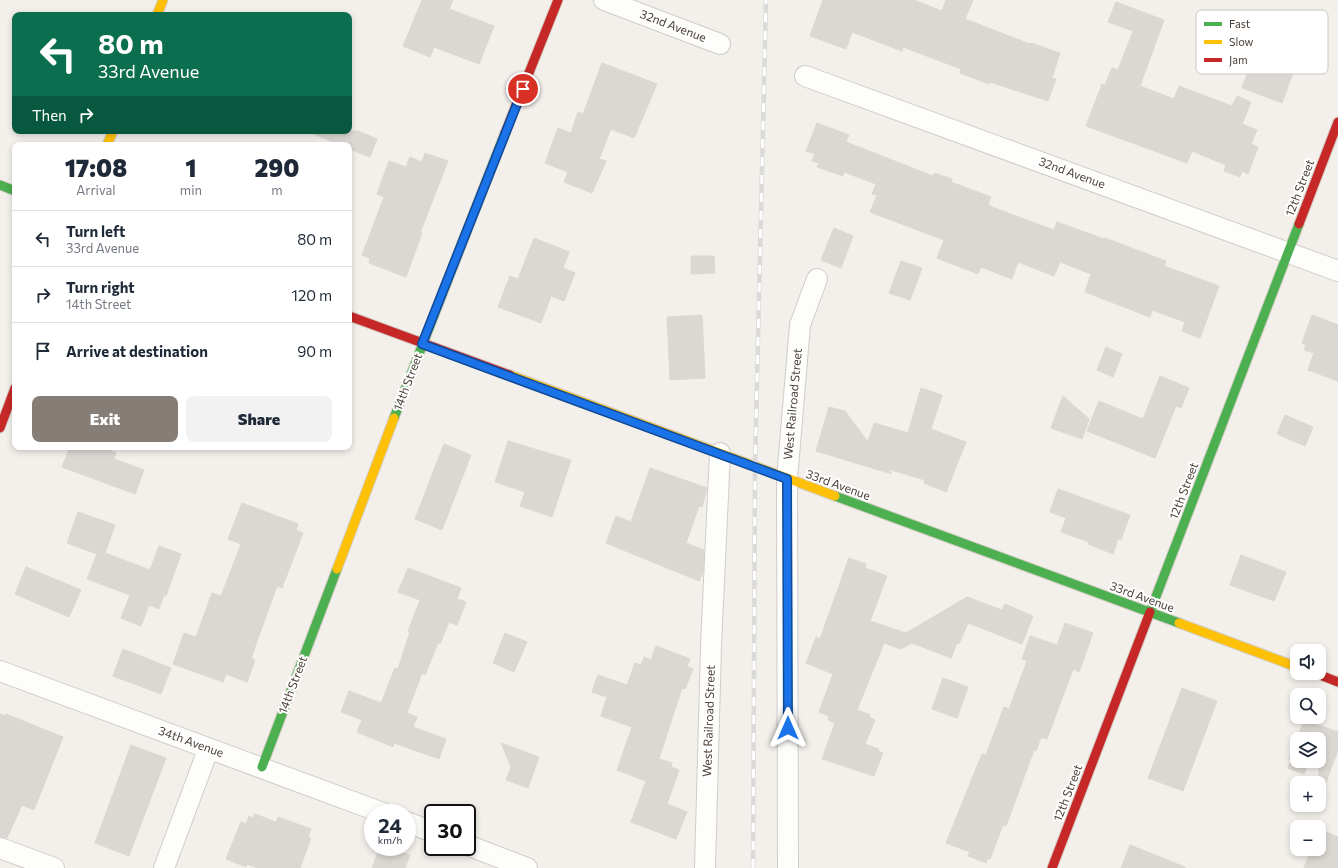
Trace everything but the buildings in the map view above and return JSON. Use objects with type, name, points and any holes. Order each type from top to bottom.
[{"type":"street","points":[[158,12],[163,0]]},
{"type":"street","name":"14th Street","points":[[262,767],[422,344],[558,0]]},
{"type":"street","name":"32nd Avenue","points":[[604,0],[720,44]]},
{"type":"street","name":"32nd Avenue","points":[[805,76],[1338,271]]},
{"type":"street","name":"12th Street","points":[[1052,868],[1338,122]]},
{"type":"street","points":[[0,185],[12,190]]},
{"type":"street","name":"West Railroad Street","points":[[788,868],[787,479],[800,325],[817,279]]},
{"type":"street","name":"33rd Avenue","points":[[352,317],[1290,664]]},
{"type":"street","points":[[0,428],[12,396]]},
{"type":"street","name":"West Railroad Street","points":[[705,868],[711,653],[720,453]]},
{"type":"street","name":"34th Avenue","points":[[0,671],[208,750],[262,767],[364,806]]},
{"type":"street","points":[[1326,677],[1338,682]]},
{"type":"street","points":[[164,868],[208,750]]},
{"type":"street","points":[[0,848],[54,868]]},
{"type":"street","points":[[476,848],[527,868]]},
{"type":"railway","points":[[753,868],[755,467],[766,0]]},
{"type":"traffic: fast","points":[[394,418],[505,133]]},
{"type":"traffic: fast","points":[[0,185],[12,190]]},
{"type":"traffic: fast","points":[[1150,612],[1299,224]]},
{"type":"traffic: fast","points":[[835,496],[1179,623]]},
{"type":"traffic: fast","points":[[262,767],[337,569]]},
{"type":"traffic: slow","points":[[158,12],[163,0]]},
{"type":"traffic: slow","points":[[108,142],[112,134]]},
{"type":"traffic: slow","points":[[510,375],[835,496]]},
{"type":"traffic: slow","points":[[337,569],[394,418]]},
{"type":"traffic: slow","points":[[1179,623],[1290,664]]},
{"type":"traffic: jam","points":[[505,133],[558,0]]},
{"type":"traffic: jam","points":[[1299,224],[1338,122]]},
{"type":"traffic: jam","points":[[352,317],[510,375]]},
{"type":"traffic: jam","points":[[0,428],[12,396]]},
{"type":"traffic: jam","points":[[1052,868],[1150,612]]},
{"type":"traffic: jam","points":[[1326,677],[1338,682]]},
{"type":"route","points":[[523,89],[422,344],[787,479],[788,728]]}]
